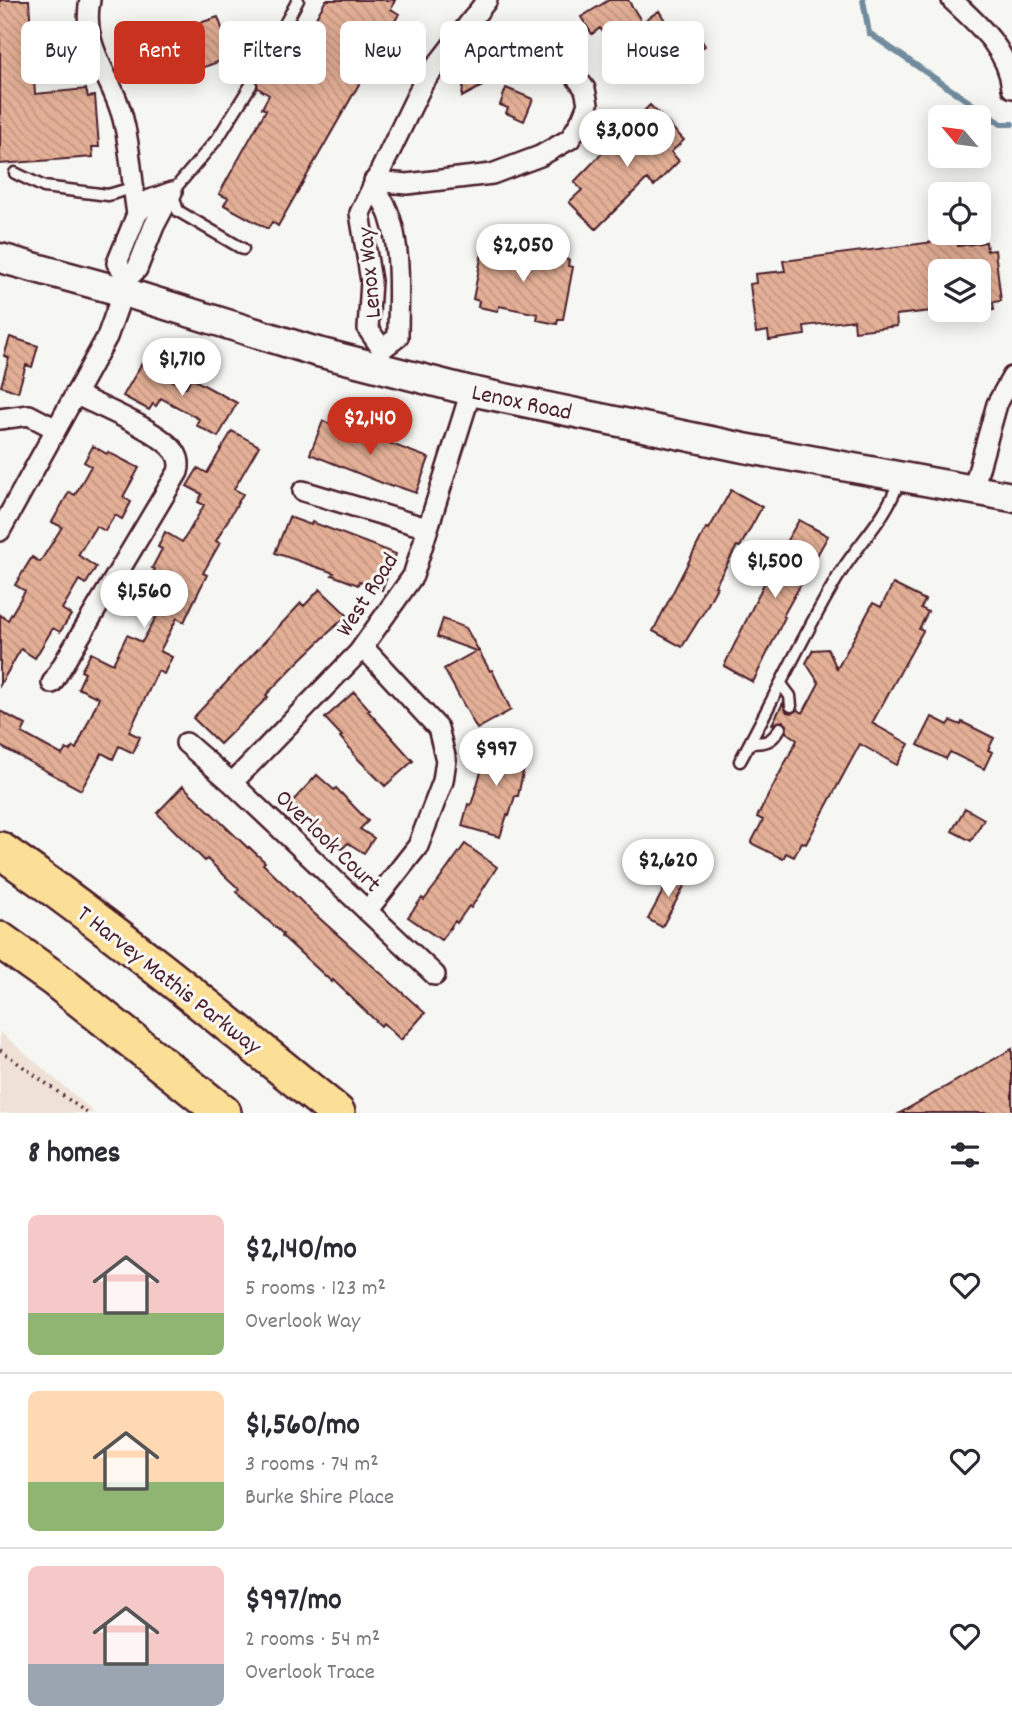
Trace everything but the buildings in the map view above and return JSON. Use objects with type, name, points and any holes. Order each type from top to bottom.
[{"type":"highway","name":"T Harvey Mathis Parkway","points":[[0,850],[186,990],[337,1113]]},
{"type":"highway","points":[[0,940],[98,1013],[223,1113]]},
{"type":"street","points":[[90,0],[87,17],[93,47],[124,121],[137,214]]},
{"type":"street","name":"Lenox Way","points":[[471,21],[487,0]]},
{"type":"street","points":[[952,0],[993,40],[1010,74],[1012,88]]},
{"type":"street","name":"Lenox Way","points":[[373,184],[385,205],[395,242],[398,280],[398,337],[379,358],[368,329],[371,281],[360,214],[373,184],[423,83],[440,61]]},
{"type":"street","points":[[373,184],[407,184],[492,174],[540,156],[570,139],[582,119],[587,104],[585,89],[581,84]]},
{"type":"street","points":[[126,285],[117,263],[137,214],[150,200],[172,192]]},
{"type":"street","points":[[0,531],[107,337],[126,285],[137,269],[172,192]]},
{"type":"street","points":[[129,233],[148,240]]},
{"type":"street","name":"Lenox Road","points":[[0,258],[126,285],[314,351],[379,358],[471,391],[744,448],[1012,497]]},
{"type":"street","points":[[371,281],[398,280]]},
{"type":"street","points":[[973,490],[997,404],[1012,377]]},
{"type":"street","name":"West Road","points":[[232,782],[363,647],[413,576],[471,391]]},
{"type":"street","points":[[51,683],[180,466],[176,454],[156,436],[75,394]]},
{"type":"street","points":[[0,419],[29,415],[56,429]]},
{"type":"street","points":[[303,491],[427,528]]},
{"type":"street","points":[[363,647],[438,728],[446,760],[443,781],[418,846],[367,911]]},
{"type":"street","name":"Overlook Court","points":[[186,743],[232,782],[435,975]]},
{"type":"lane","points":[[287,21],[298,0]]},
{"type":"lane","points":[[243,249],[178,211],[172,192],[218,138],[251,85]]},
{"type":"lane","points":[[15,173],[44,187],[108,195],[132,188]]},
{"type":"lane","points":[[740,761],[837,578],[894,497],[900,476]]},
{"type":"lane","points":[[781,684],[790,696],[791,706]]},
{"type":"lane","points":[[750,743],[773,740],[780,728]]},
{"type":"path","points":[[0,1050],[87,1113]]},
{"type":"shaded area","points":[[0,1032],[95,1113],[0,1113]]},
{"type":"waterway","points":[[863,0],[869,33],[1001,124],[1012,124]]}]
